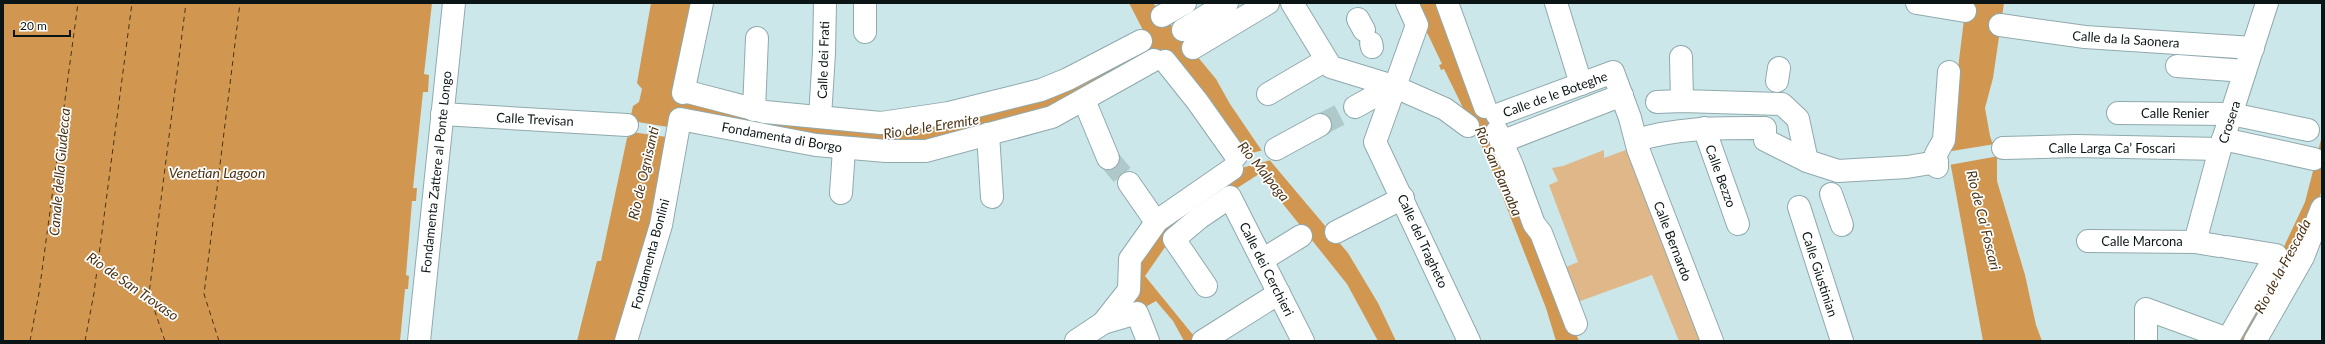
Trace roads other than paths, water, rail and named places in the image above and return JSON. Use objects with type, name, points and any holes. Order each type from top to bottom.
[{"type":"street","name":"Fondamenta Zattere al Ponte Longo","points":[[419,341],[454,3]]},
{"type":"street","points":[[702,3],[684,92],[754,110],[881,123],[949,113],[1041,90],[1141,41]]},
{"type":"street","name":"Calle dei Frati","points":[[820,117],[824,53],[824,3]]},
{"type":"street","points":[[865,3],[865,32]]},
{"type":"street","points":[[1162,16],[1185,3]]},
{"type":"street","points":[[1227,3],[1188,39],[1268,3]]},
{"type":"street","points":[[1292,3],[1328,63],[1393,86],[1445,109],[1468,126]]},
{"type":"street","points":[[1355,107],[1393,86],[1417,25],[1407,3]]},
{"type":"street","points":[[1447,3],[1501,128],[1534,224],[1541,233],[1576,324]]},
{"type":"street","points":[[1556,3],[1581,84]]},
{"type":"street","points":[[1917,3],[1965,11]]},
{"type":"street","name":"Crosera","points":[[2195,242],[2231,114],[2267,3]]},
{"type":"street","name":"Calle da la Saonera","points":[[2000,26],[2085,37],[2253,48]]},
{"type":"street","points":[[754,110],[757,38]]},
{"type":"street","points":[[1681,57],[1682,101]]},
{"type":"street","name":"Fondamenta di Borgo","points":[[680,119],[844,149],[926,151],[1052,117],[1159,60],[1198,101],[1234,163],[1156,222]]},
{"type":"street","points":[[1268,94],[1328,63]]},
{"type":"street","points":[[2177,66],[2245,71]]},
{"type":"street","name":"Calle de le Boteghe","points":[[1501,128],[1581,84],[1613,72]]},
{"type":"street","name":"Calle Bernardo","points":[[1613,72],[1614,98],[1637,140],[1638,149],[1712,341]]},
{"type":"street","points":[[1637,140],[1656,134],[1704,128],[1765,128],[1765,140],[1807,161],[1838,171],[1937,165],[1936,154],[1944,140],[1949,72]]},
{"type":"street","name":"Calle del Tragheto","points":[[1393,86],[1375,142],[1403,198],[1469,341]]},
{"type":"street","points":[[1657,102],[1682,101],[1778,91],[1798,119],[1807,161]]},
{"type":"street","points":[[1501,128],[1614,98]]},
{"type":"street","points":[[1084,100],[1108,158]]},
{"type":"street","name":"Calle Renier","points":[[2118,113],[2231,114],[2308,130]]},
{"type":"street","name":"Calle Trevisan","points":[[442,114],[627,125]]},
{"type":"street","name":"Fondamenta Bonlini","points":[[626,341],[661,225],[680,119]]},
{"type":"street","points":[[1276,149],[1320,125]]},
{"type":"street","name":"Calle Bezzo","points":[[1704,128],[1738,224]]},
{"type":"street","points":[[988,134],[992,197]]},
{"type":"street","name":"Calle Larga Ca’ Foscari","points":[[2003,148],[2222,144],[2314,159]]},
{"type":"street","points":[[841,193],[844,149]]},
{"type":"street","points":[[1129,183],[1156,222],[1130,259],[1129,310],[1148,341]]},
{"type":"street","points":[[1831,194],[1842,226]]},
{"type":"street","name":"Calle dei Cerchieri","points":[[1206,286],[1174,239],[1199,218],[1230,197],[1303,341]]},
{"type":"street","points":[[1336,232],[1403,198]]},
{"type":"street","name":"Calle Giustinian","points":[[1799,207],[1842,341]]},
{"type":"street","points":[[2255,341],[2303,257],[2322,210]]},
{"type":"street","points":[[1262,260],[1301,236]]},
{"type":"street","name":"Calle Marcona","points":[[2088,241],[2195,242],[2276,256],[2228,339],[2146,309],[2146,341]]},
{"type":"street","points":[[1203,340],[1279,293]]},
{"type":"street","points":[[1076,341],[1103,323],[1129,310]]},
{"type":"water","name":"Venetian Lagoon","points":[[3,3],[432,3],[424,74],[429,75],[428,92],[423,92],[413,188],[417,188],[416,201],[412,201],[406,275],[409,276],[408,289],[405,289],[400,341],[3,341]]},
{"type":"water","points":[[651,3],[697,3],[679,87],[883,127],[1026,100],[1145,34],[1129,3],[1153,3],[1216,79],[1230,104],[1262,151],[1348,253],[1378,303],[1396,341],[1378,341],[1347,284],[1259,174],[1231,192],[1170,240],[1145,276],[1198,341],[1184,341],[1173,321],[1156,301],[1138,311],[1132,296],[1135,267],[1168,222],[1244,167],[1200,98],[1146,61],[1050,114],[927,147],[874,149],[676,113],[673,142],[621,341],[577,341],[597,261],[601,261],[627,138],[634,132],[631,115],[633,106],[639,102],[642,89],[637,83]]},
{"type":"water","name":"Rio San Barnaba","points":[[1413,3],[1440,3],[1477,101],[1493,133],[1579,341],[1556,341],[1546,308],[1487,157],[1444,69],[1441,70],[1439,65],[1442,64]]},
{"type":"water","name":"Rio de Ca' Foscari","points":[[1966,3],[2004,3],[1993,78],[1985,108],[1990,136],[1997,156],[1997,181],[2025,275],[2036,325],[2042,341],[1983,341],[1948,150]]},
{"type":"water","name":"Rio de la Frescada","points":[[2322,136],[2322,188],[2316,213],[2251,341],[2230,341],[2280,255],[2305,202]]},
{"type":"tunnel","points":[[1320,125],[1355,107]]},
{"type":"tunnel","points":[[1108,158],[1129,183]]},
{"type":"water label","name":"Rio de le Eremite","points":[[931,126]]},
{"type":"water label","name":"Rio Malpaga","points":[[1264,171]]},
{"type":"water label","name":"Canale della Giudecca","points":[[59,172]]},
{"type":"water label","name":"Rio de Ognisanti","points":[[643,173]]},
{"type":"water label","name":"Rio de San Trovaso","points":[[133,286]]}]
